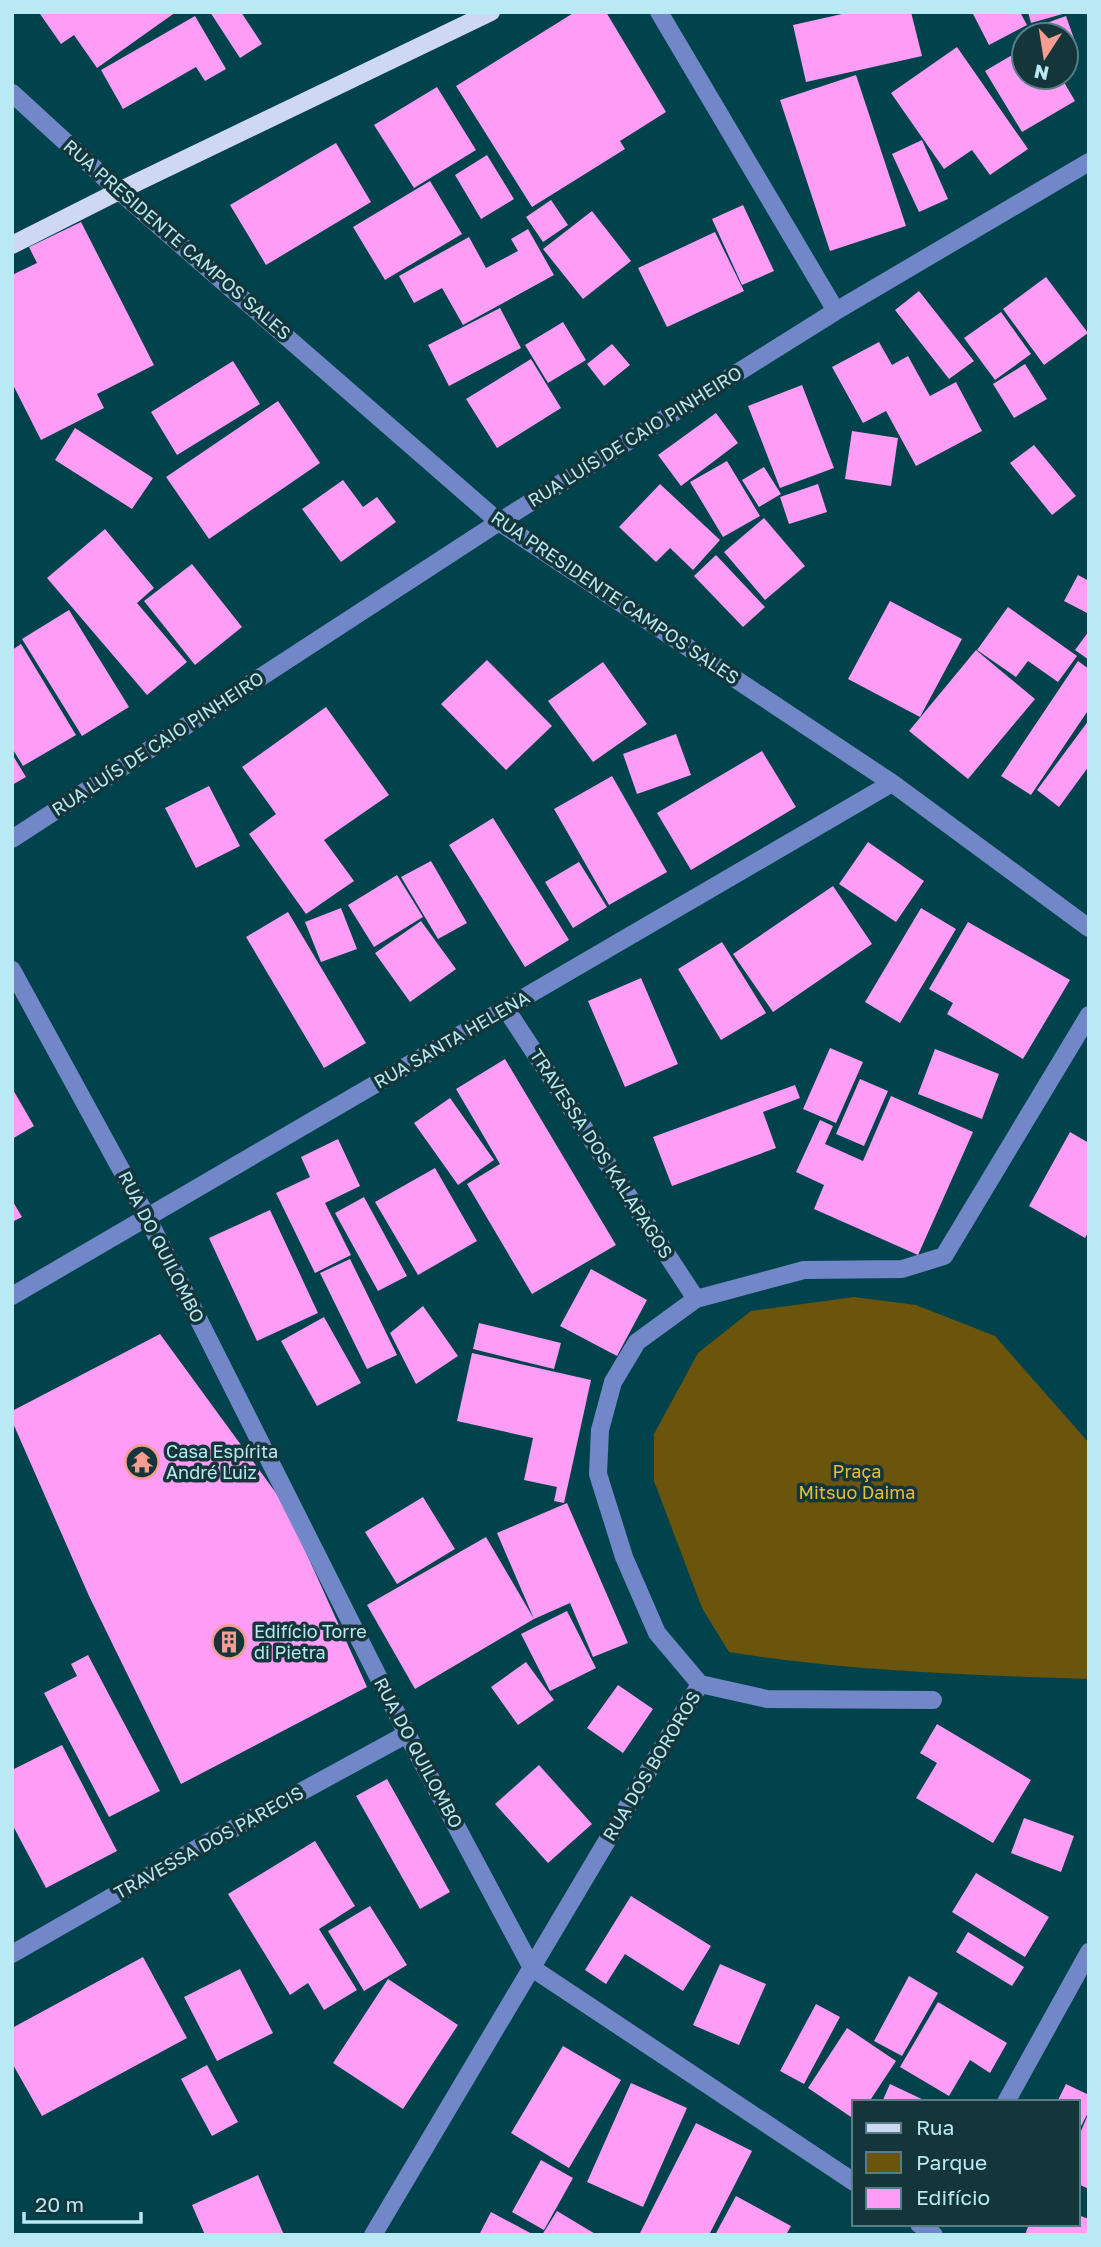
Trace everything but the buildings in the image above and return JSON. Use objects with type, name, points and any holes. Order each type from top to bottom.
[{"type":"main road","points":[[12,245],[491,12]]},
{"type":"street","points":[[659,12],[836,311]]},
{"type":"street","name":"RUA PRESIDENTE CAMPOS SALES","points":[[12,93],[119,191],[499,522],[892,783],[1089,928]]},
{"type":"street","name":"RUA LUÍS DE CAIO PINHEIRO","points":[[12,839],[499,522],[836,311],[1089,162]]},
{"type":"street","name":"RUA SANTA HELENA","points":[[12,1296],[892,783]]},
{"type":"street","name":"RUA DO QUILOMBO","points":[[12,970],[147,1217],[407,1734],[532,1968],[852,2181]]},
{"type":"street","name":"TRAVESSA DOS KALAPAGOS","points":[[506,1009],[696,1299]]},
{"type":"street","points":[[696,1299],[804,1270],[902,1269],[944,1256],[1089,1015]]},
{"type":"street","name":"RUA DOS BOROROS","points":[[373,2235],[700,1684],[657,1633],[624,1557],[598,1474],[600,1430],[613,1382],[637,1342],[696,1299]]},
{"type":"street","points":[[700,1684],[767,1699],[933,1700]]},
{"type":"street","name":"TRAVESSA DOS PARECIS","points":[[12,1954],[185,1855],[407,1734]]},
{"type":"street","points":[[1007,2100],[1089,1952]]},
{"type":"green space","name":"Praça Mitsuo Daima","points":[[854,1297],[916,1305],[995,1336],[1089,1443],[1089,1679],[863,1668],[729,1652],[702,1608],[654,1481],[654,1434],[698,1353],[751,1311]]},
{"type":"place","name":"Casa Espírita André Luiz","points":[[142,1462]]},
{"type":"place","name":"Edifício Torre di Pietra","points":[[229,1642]]}]
